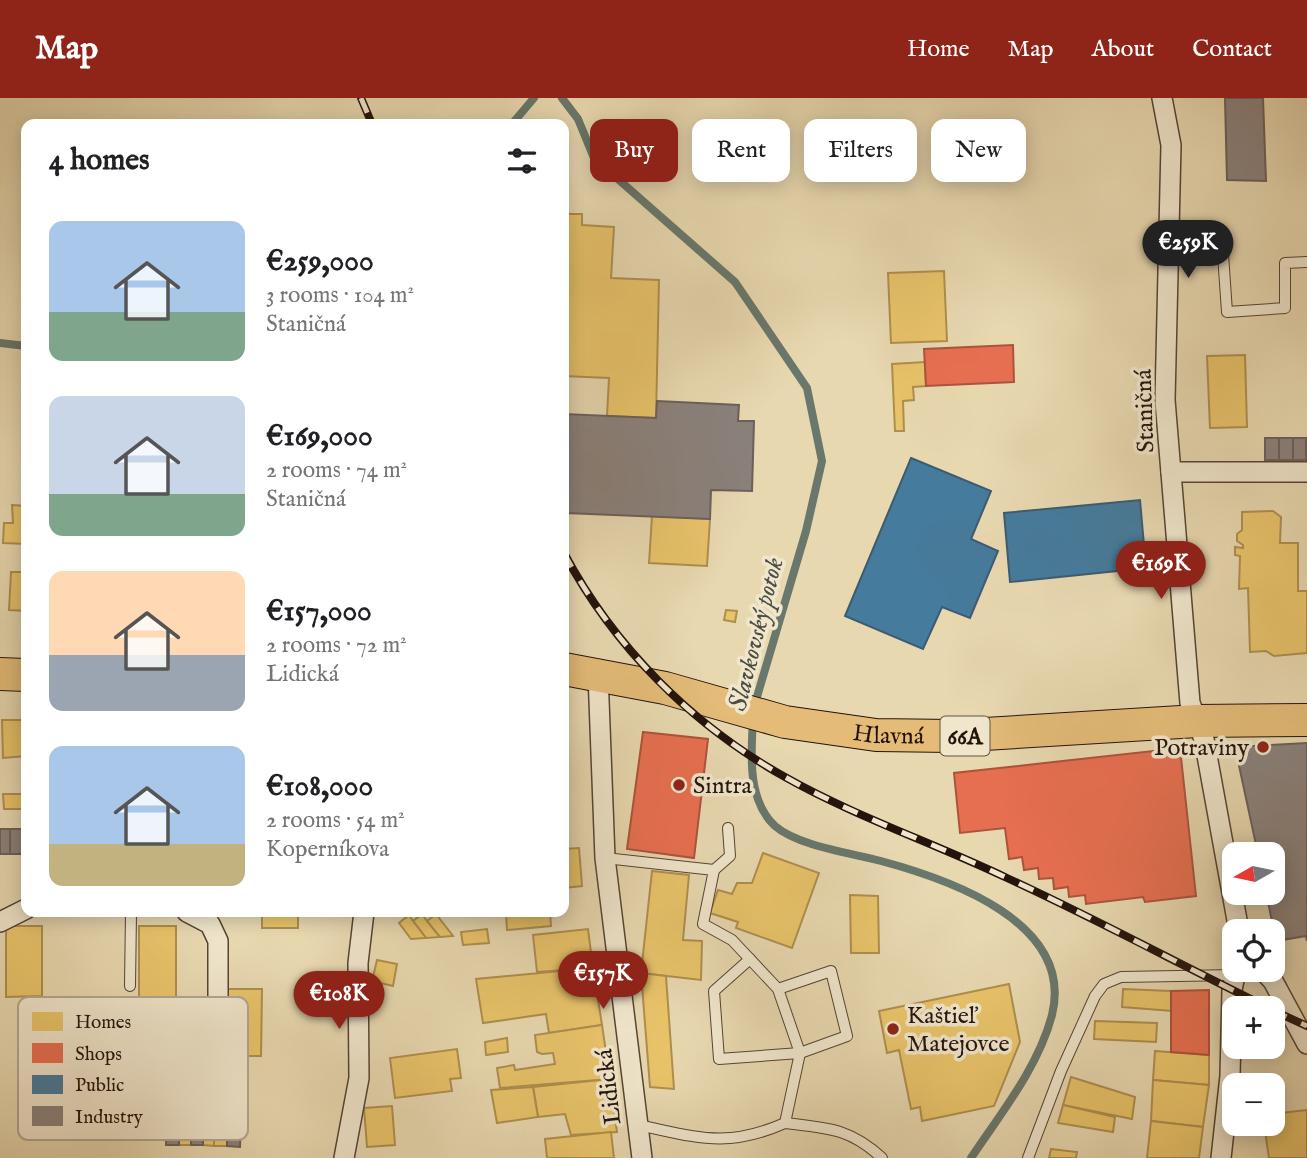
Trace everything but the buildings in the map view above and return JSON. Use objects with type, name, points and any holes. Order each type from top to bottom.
[{"type":"main road","name":"Hlavná","points":[[569,670],[665,688],[771,719],[876,736],[1200,730],[1307,720]]},
{"type":"main road","points":[[0,674],[21,675]]},
{"type":"street","name":"Staničná","points":[[1162,98],[1171,145],[1165,400],[1189,703],[1200,730],[1237,919]]},
{"type":"street","points":[[1171,472],[1307,472]]},
{"type":"street","name":"Lidická","points":[[598,674],[605,858],[642,1158]]},
{"type":"street","points":[[0,922],[21,912]]},
{"type":"street","points":[[196,917],[210,925],[218,941],[218,997]]},
{"type":"street","points":[[344,1158],[359,1078],[358,963],[363,917]]},
{"type":"street","points":[[1221,1158],[1230,1076],[1234,982]]},
{"type":"street","points":[[1271,982],[1296,1021],[1307,1044]]},
{"type":"lane","points":[[1169,240],[1222,240],[1227,312],[1285,308],[1284,263],[1307,262]]},
{"type":"lane","points":[[729,828],[730,856],[714,870],[703,924],[732,940],[778,989],[800,1053],[785,1123]]},
{"type":"lane","points":[[605,858],[714,870]]},
{"type":"lane","points":[[130,986],[131,917]]},
{"type":"lane","points":[[750,959],[714,991],[719,1059],[800,1053],[847,1037],[831,971],[778,989]]},
{"type":"lane","points":[[1028,1158],[1061,1071],[1095,996],[1104,984],[1121,977],[1222,978]]},
{"type":"lane","points":[[637,1125],[715,1140],[758,1135],[785,1123],[831,1129],[857,1137],[882,1158]]},
{"type":"waterway","name":"Slavkovský potok","points":[[516,119],[534,98]]},
{"type":"waterway","name":"Slavkovský potok","points":[[562,98],[578,119],[594,158],[735,282],[807,388],[822,461],[806,531],[754,707]]},
{"type":"waterway","name":"Slavkovský potok","points":[[0,343],[21,345]]},
{"type":"waterway","name":"Slavkovský potok","points":[[753,720],[752,762],[755,790],[759,803],[775,826],[811,844],[909,869],[971,893],[1026,930],[1044,954],[1054,982],[1052,1015],[1046,1035],[1018,1090],[971,1158]]},
{"type":"railway","points":[[361,98],[370,119]]},
{"type":"railway","points":[[569,562],[607,620],[658,681],[687,708],[751,756],[839,805],[979,865],[1245,996]]},
{"type":"railway","points":[[1285,1016],[1307,1026]]},
{"type":"place","name":"Potraviny","points":[[1263,747]]},
{"type":"place","name":"Sintra","points":[[679,785]]},
{"type":"place","name":"Kaštieľ Matejovce","points":[[893,1029]]}]
